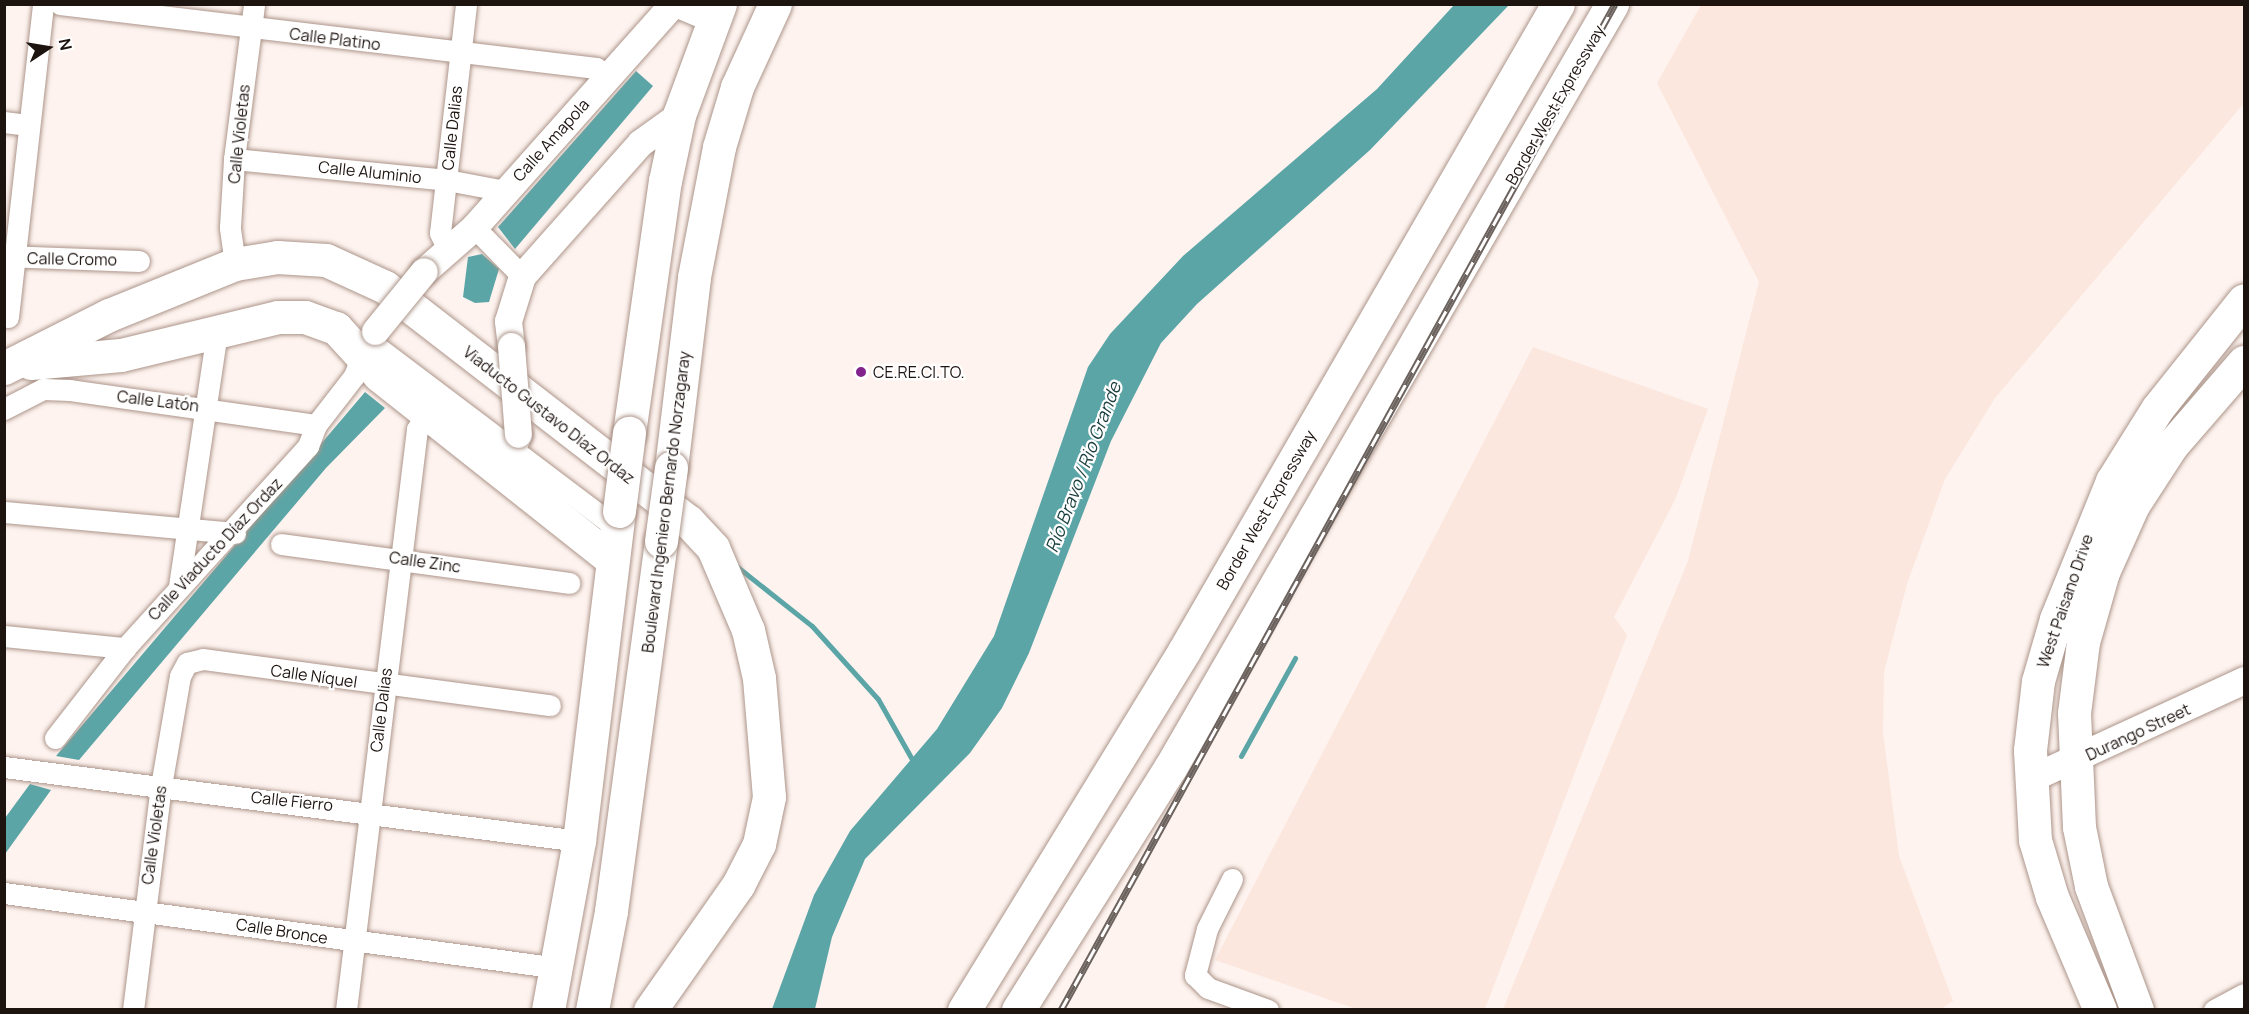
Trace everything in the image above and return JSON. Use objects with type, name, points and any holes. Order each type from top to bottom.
[{"type":"main road","name":"Boulevard Ingeniero Bernardo Norzagaray","points":[[592,1010],[612,911],[662,541],[694,277],[719,147],[737,87],[775,4]]},
{"type":"main road","name":"Border West Expressway","points":[[964,1010],[1184,651],[1558,4]]},
{"type":"main road","name":"Border West Expressway","points":[[1018,1010],[1170,768],[1612,4]]},
{"type":"main road","points":[[549,1009],[559,969],[579,841],[616,533],[664,181],[679,115],[716,12]]},
{"type":"main road","name":"Viaducto Gustavo Díaz Ordaz","points":[[9,366],[109,315],[235,264],[276,257],[326,260],[385,287],[688,521],[713,548],[733,587],[759,678],[769,797],[759,844],[738,885],[650,1010]]},
{"type":"main road","name":"West Paisano Drive","points":[[2100,1010],[2042,867],[2029,780],[2030,728],[2044,654],[2098,510],[2157,409],[2244,300]]},
{"type":"main road","name":"Viaducto Gustavo Díaz Ordaz","points":[[9,366],[121,355],[217,333],[248,322],[305,317],[369,341],[379,375],[428,415],[511,453],[616,533]]},
{"type":"main road","name":"West Paisano Drive","points":[[2138,1010],[2091,886],[2074,762],[2083,642],[2118,536],[2172,445],[2244,362]]},
{"type":"street","points":[[8,316],[9,257],[29,125],[43,4]]},
{"type":"street","name":"Calle Platino","points":[[60,4],[460,54],[596,68],[609,77]]},
{"type":"street","name":"Calle Violetas","points":[[235,264],[230,227],[234,159],[255,4]]},
{"type":"street","name":"Calle Dalias","points":[[448,250],[440,232],[466,4]]},
{"type":"street","name":"Calle Amapola","points":[[369,341],[424,271],[448,250],[480,234],[505,191],[673,4]]},
{"type":"street","points":[[678,4],[716,12]]},
{"type":"street","points":[[511,453],[511,346],[508,321],[516,269],[640,143],[679,115]]},
{"type":"street","points":[[4,122],[29,125]]},
{"type":"street","name":"Calle Aluminio","points":[[234,159],[447,180],[505,191]]},
{"type":"street","points":[[480,234],[516,269]]},
{"type":"street","name":"Calle Cromo","points":[[9,257],[140,261]]},
{"type":"street","points":[[179,586],[185,532],[207,407],[217,333]]},
{"type":"street","points":[[369,341],[511,453]]},
{"type":"street","name":"Calle Viaducto Díaz Ordaz","points":[[55,738],[125,648],[179,586],[235,533],[308,446],[316,425],[354,376],[369,341]]},
{"type":"street","name":"Calle Latón","points":[[4,409],[43,389],[207,407],[316,425]]},
{"type":"street","name":"Calle Dalias","points":[[346,1010],[417,429],[428,415]]},
{"type":"street","points":[[4,512],[185,532],[235,533]]},
{"type":"street","name":"Calle Zinc","points":[[281,544],[400,558],[569,583]]},
{"type":"street","points":[[4,636],[125,648]]},
{"type":"street","name":"Calle Níquel","points":[[187,663],[203,659],[384,686],[550,705]]},
{"type":"street","name":"Calle Violetas","points":[[133,1010],[160,786],[180,676],[187,663]]},
{"type":"street","name":"Durango Street","points":[[2029,780],[2074,762],[2244,680]]},
{"type":"street","name":"Calle Fierro","points":[[15,768],[99,780],[369,810],[579,841]]},
{"type":"street","points":[[1232,879],[1207,929],[1195,975],[1208,988],[1268,1010]]},
{"type":"street","name":"Calle Bronce","points":[[4,893],[144,910],[354,942],[559,969]]},
{"type":"street","points":[[2214,1010],[2244,994]]},
{"type":"shaded area","points":[[1701,5],[2244,5],[2244,103],[1995,398],[1945,479],[1907,584],[1884,672],[1883,732],[1899,856],[1953,1001],[1941,1009],[1503,1009],[1688,561],[1759,282],[1657,83]]},
{"type":"shaded area","points":[[1533,347],[1708,409],[1675,500],[1614,617],[1627,635],[1485,1009],[1356,1009],[1215,960]]},
{"type":"water","name":"Río Bravo / Rio Grande","points":[[1454,5],[1509,5],[1370,150],[1197,304],[1161,343],[1111,441],[1029,653],[1002,708],[970,753],[865,859],[832,937],[815,1009],[772,1009],[814,895],[850,831],[937,729],[994,636],[1088,367],[1110,334],[1183,256],[1377,89]]},
{"type":"water","points":[[636,71],[653,86],[515,249],[498,227]]},
{"type":"water","points":[[482,254],[499,269],[489,302],[475,303],[463,297],[468,257]]},
{"type":"water","points":[[365,392],[385,408],[326,468],[79,760],[56,756]]},
{"type":"water","points":[[30,784],[51,790],[5,854],[5,818]]},
{"type":"waterway","points":[[735,565],[812,626],[878,699],[914,763]]},
{"type":"waterway","points":[[1241,756],[1295,658]]},
{"type":"railway","points":[[1061,1010],[1615,4]]},
{"type":"place","name":"CE.RE.CI.TO.","points":[[861,372]]}]
